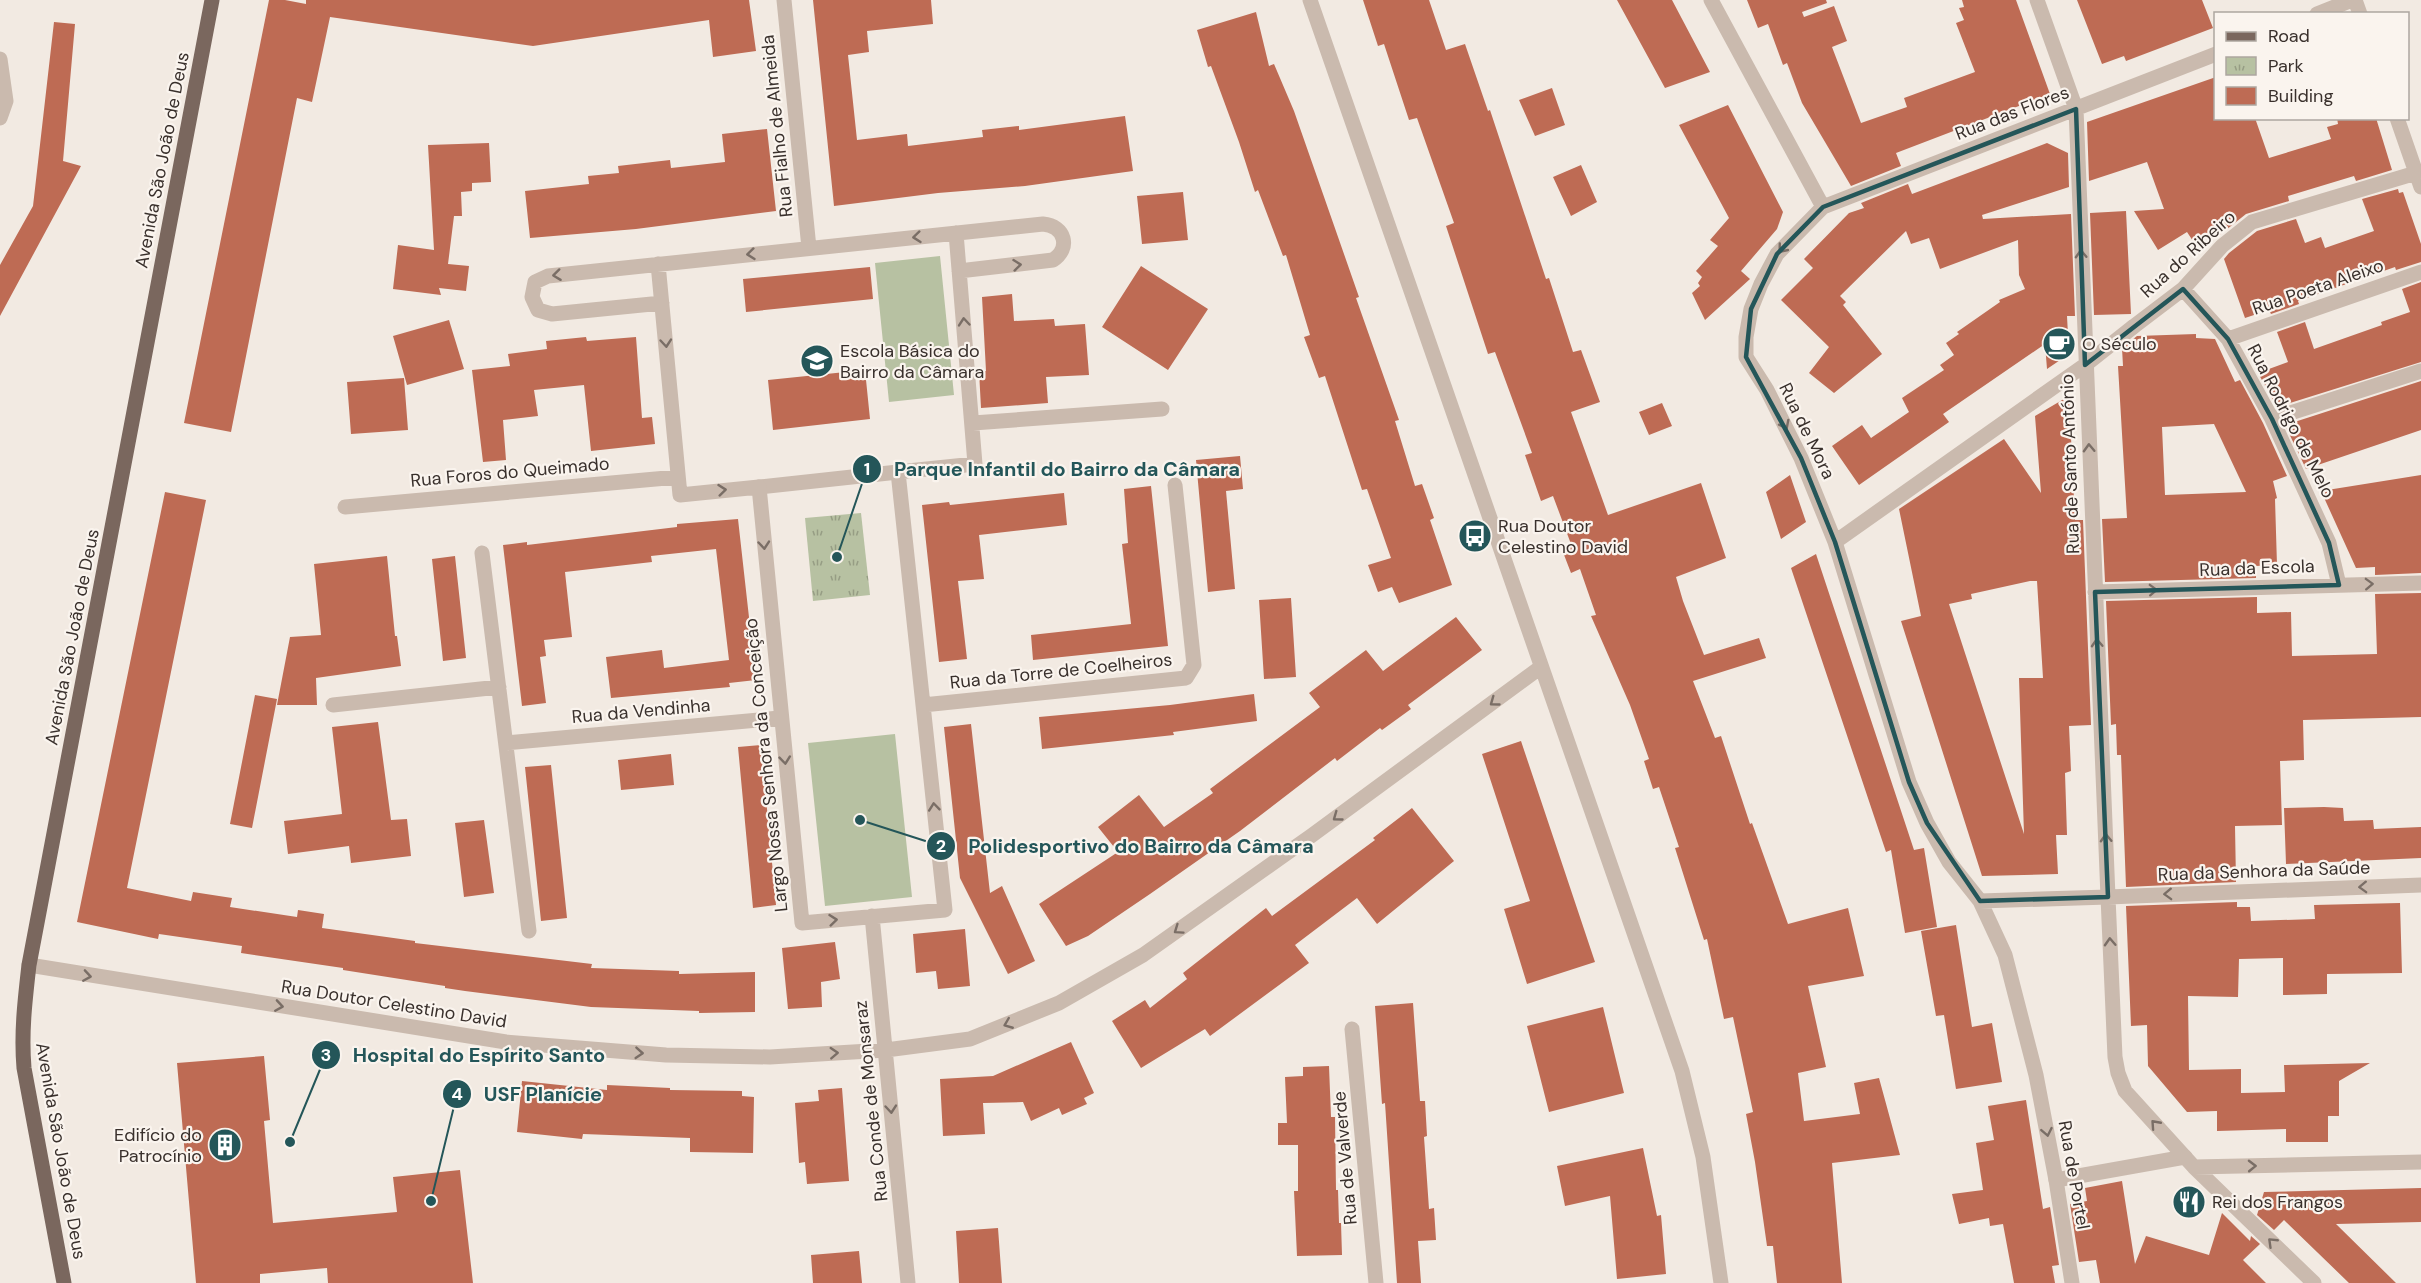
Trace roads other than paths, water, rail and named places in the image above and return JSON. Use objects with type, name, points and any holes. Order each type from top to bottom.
[{"type":"main road","name":"Avenida São João de Deus","points":[[64,1283],[24,1068],[21,1039],[29,965],[212,0]]},
{"type":"street","name":"Rua Fialho de Almeida","points":[[784,0],[809,248]]},
{"type":"street","points":[[1310,0],[1682,1071],[1703,1157],[1721,1283]]},
{"type":"street","points":[[1711,0],[1822,207]]},
{"type":"street","name":"Rua de Santo António","points":[[2037,0],[2076,109],[2108,897],[2118,1073],[2125,1091],[2189,1162],[2314,1283]]},
{"type":"street","points":[[2322,12],[2353,0]]},
{"type":"street","name":"Rua das Flores","points":[[1822,207],[2214,55]]},
{"type":"street","points":[[0,59],[6,101],[0,118]]},
{"type":"street","points":[[2398,120],[2419,180]]},
{"type":"street","name":"Rua do Ribeiro","points":[[1835,542],[2085,365],[2183,289],[2222,246],[2252,222],[2419,180]]},
{"type":"street","name":"Rua de Mora","points":[[1822,207],[1777,254],[1761,284],[1751,309],[1746,337],[1746,357],[1767,390],[1802,458],[1835,542],[1909,782],[1949,862],[1980,901]]},
{"type":"street","points":[[662,303],[552,314],[538,310],[532,297],[535,282],[548,276],[809,248],[1043,224],[1057,228],[1063,241],[1059,256],[1053,260],[959,271]]},
{"type":"street","points":[[658,264],[680,495],[759,487],[975,464],[956,233]]},
{"type":"street","name":"Rua Poeta Aleixo","points":[[2228,339],[2421,272]]},
{"type":"street","name":"Rua Rodrigo de Melo","points":[[2183,289],[2228,339],[2272,419],[2329,543],[2339,585]]},
{"type":"street","points":[[2272,419],[2421,372]]},
{"type":"street","points":[[973,423],[1162,409]]},
{"type":"street","name":"Largo Nossa Senhora da Conceição","points":[[759,487],[802,923],[945,910],[897,472]]},
{"type":"street","name":"Rua Foros do Queimado","points":[[345,507],[678,477]]},
{"type":"street","name":"Rua da Torre de Coelheiros","points":[[923,705],[1186,678],[1194,665],[1175,485]]},
{"type":"street","points":[[482,553],[529,931]]},
{"type":"street","name":"Rua da Escola","points":[[2095,592],[2421,583]]},
{"type":"street","name":"Rua Doutor Celestino David","points":[[29,965],[506,1042],[558,1048],[666,1055],[770,1057],[886,1050],[970,1039],[1059,1003],[1143,955],[1311,836],[1541,667]]},
{"type":"street","points":[[333,705],[499,687]]},
{"type":"street","name":"Rua da Vendinha","points":[[506,743],[780,718]]},
{"type":"street","name":"Rua da Senhora da Saúde","points":[[1980,901],[2421,885]]},
{"type":"street","name":"Rua de Portel","points":[[1980,901],[2005,955],[2036,1075],[2056,1180],[2072,1283]]},
{"type":"street","name":"Rua Conde de Monsaraz","points":[[872,916],[908,1283]]},
{"type":"street","name":"Rua de Valverde","points":[[1353,1029],[1376,1283]]},
{"type":"street","points":[[2056,1180],[2189,1162],[2421,1162]]},
{"type":"place","name":"O Século","points":[[2059,344]]},
{"type":"place","name":"Escola Básica do Bairro da Câmara","points":[[817,361]]},
{"type":"place","name":"Rua Doutor Celestino David","points":[[1475,536]]},
{"type":"place","name":"Parque Infantil do Bairro da Câmara","points":[[837,557]]},
{"type":"place","name":"Polidesportivo do Bairro da Câmara","points":[[860,820]]},
{"type":"place","name":"Hospital do Espírito Santo","points":[[290,1142]]},
{"type":"place","name":"Edifício do Patrocínio","points":[[225,1145]]},
{"type":"place","name":"USF Planície","points":[[431,1201]]},
{"type":"place","name":"Rei dos Frangos","points":[[2189,1202]]}]
